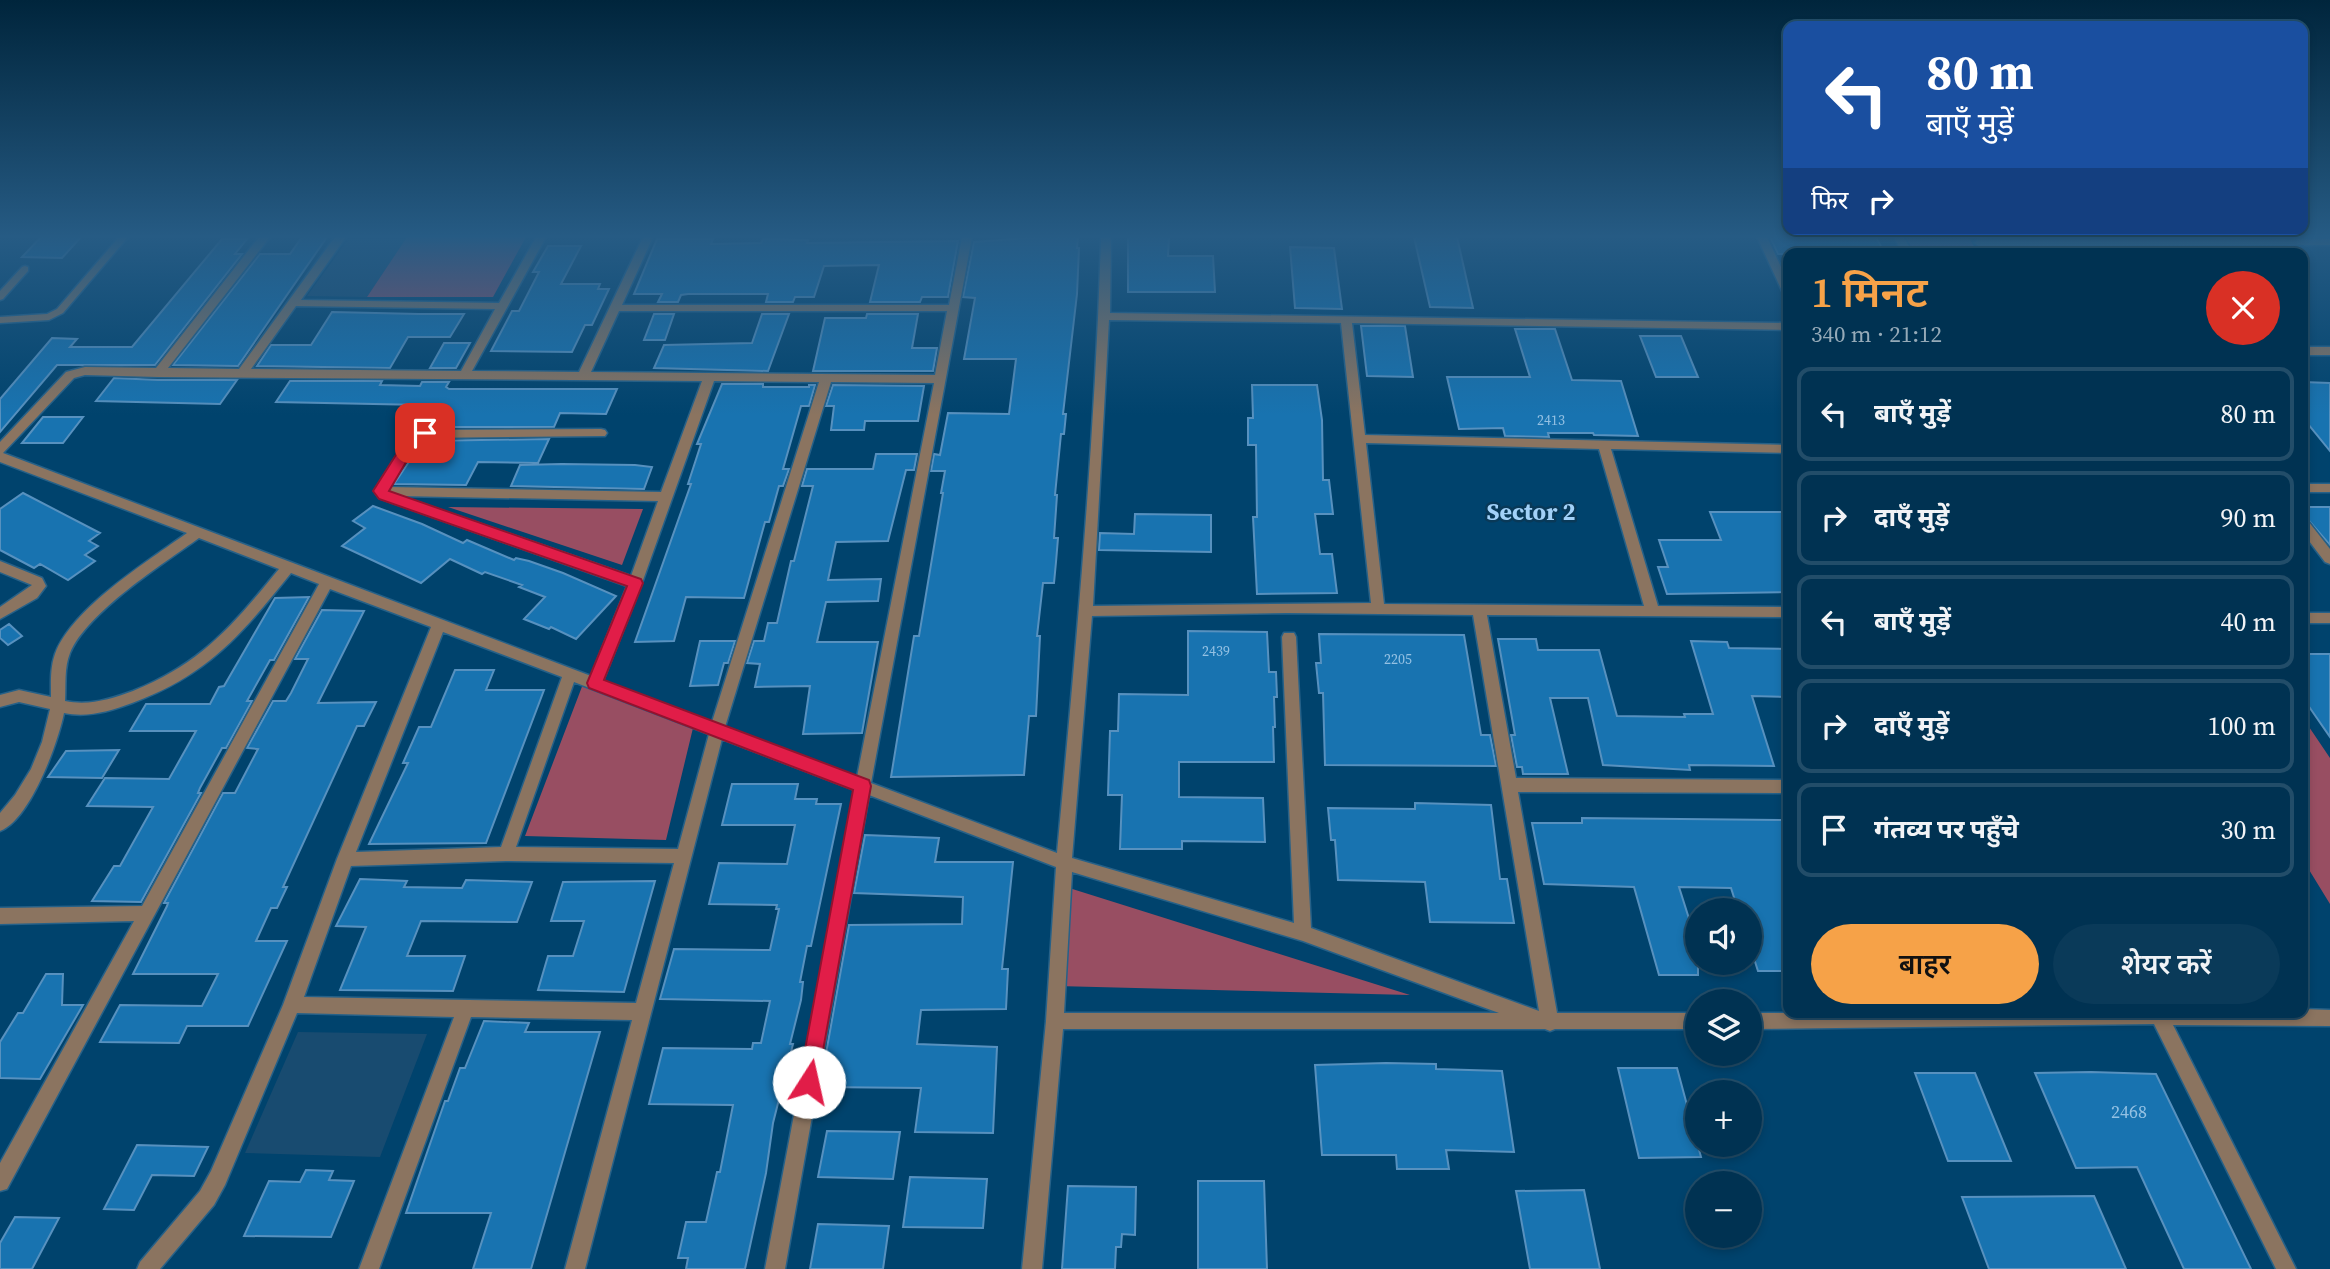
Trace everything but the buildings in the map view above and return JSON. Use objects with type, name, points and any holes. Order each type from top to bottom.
[{"type":"street","points":[[158,373],[218,296]]},
{"type":"street","points":[[242,373],[299,296]]},
{"type":"street","points":[[464,375],[509,296]]},
{"type":"street","points":[[583,376],[620,296]]},
{"type":"street","points":[[775,1269],[956,296]]},
{"type":"street","points":[[1032,1269],[1055,1021],[1064,863],[1086,611],[1105,296]]},
{"type":"street","points":[[294,303],[504,306]]},
{"type":"street","points":[[615,308],[954,309]]},
{"type":"street","points":[[1104,316],[1783,326]]},
{"type":"street","points":[[1346,319],[1378,609]]},
{"type":"street","points":[[2324,351],[2330,365]]},
{"type":"street","points":[[0,450],[75,373],[941,379]]},
{"type":"street","points":[[595,683],[635,583],[709,377]]},
{"type":"street","points":[[575,1269],[717,730],[826,378]]},
{"type":"street","points":[[380,491],[413,439],[419,434],[601,432]]},
{"type":"street","points":[[1359,439],[1783,449]]},
{"type":"street","points":[[1604,445],[1653,612]]},
{"type":"street","points":[[0,457],[1064,863],[1303,933],[1550,1023]]},
{"type":"street","points":[[2308,488],[2330,488]]},
{"type":"street","points":[[380,491],[667,497]]},
{"type":"street","points":[[380,491],[397,500],[635,583]]},
{"type":"street","points":[[2308,530],[2330,559]]},
{"type":"street","points":[[0,824],[30,783],[48,750],[58,708],[60,665],[72,638],[110,600],[198,532]]},
{"type":"street","points":[[0,566],[37,582],[39,586],[32,594],[0,614]]},
{"type":"street","points":[[0,701],[22,696],[58,708],[92,709],[110,705],[183,674],[223,645],[288,566]]},
{"type":"street","points":[[0,1182],[327,582]]},
{"type":"street","points":[[1086,611],[1378,609],[1783,612]]},
{"type":"street","points":[[1479,610],[1550,1023]]},
{"type":"street","points":[[2308,618],[2330,618]]},
{"type":"street","points":[[147,1269],[207,1198],[218,1178],[292,1005],[345,859],[439,624]]},
{"type":"street","points":[[1289,637],[1303,933]]},
{"type":"street","points":[[506,854],[570,674]]},
{"type":"street","points":[[1509,785],[1783,786]]},
{"type":"street","points":[[345,859],[506,854],[684,856]]},
{"type":"street","points":[[0,915],[147,913]]},
{"type":"street","points":[[292,1005],[643,1012]]},
{"type":"street","points":[[369,1269],[466,1008]]},
{"type":"street","points":[[2308,1017],[2330,1017]]},
{"type":"street","points":[[1762,1021],[1890,1018]]},
{"type":"street","points":[[2160,1018],[2286,1269]]},
{"type":"street","points":[[1055,1021],[1685,1021]]},
{"type":"lane","points":[[0,320],[49,317],[60,311],[73,296]]},
{"type":"shaded area","points":[[368,296],[493,296],[493,297]]},
{"type":"shaded area","points":[[448,507],[643,509],[622,565]]},
{"type":"shaded area","points":[[583,684],[693,728],[666,840],[525,836]]},
{"type":"shaded area","points":[[2308,725],[2330,758],[2330,904],[2308,868]]},
{"type":"shaded area","points":[[1066,887],[1410,995],[1057,986]]},
{"type":"shaded area","points":[[298,1032],[427,1034],[380,1157],[245,1153]]},
{"type":"district","name":"Sector 2","points":[[1531,512]]},
{"type":"route","points":[[425,433],[413,439],[381,493],[635,583],[595,683],[863,786],[809,1082]]}]
